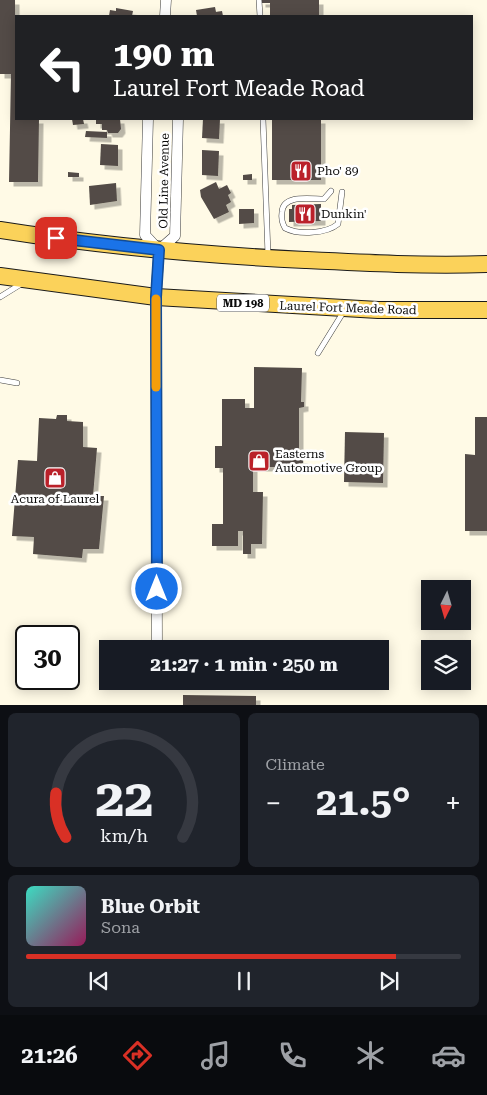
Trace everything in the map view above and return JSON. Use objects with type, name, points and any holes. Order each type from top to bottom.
[{"type":"main road","points":[[0,230],[159,250],[268,258],[380,264],[487,264]]},
{"type":"main road","name":"Laurel Fort Meade Road","points":[[0,276],[156,297],[346,308],[487,310]]},
{"type":"street","points":[[165,15],[166,0]]},
{"type":"street","name":"Old Line Avenue","points":[[148,120],[145,235],[159,250],[175,236],[178,120]]},
{"type":"street","points":[[157,640],[156,297],[159,250]]},
{"type":"lane","points":[[259,0],[260,15]]},
{"type":"lane","points":[[263,120],[268,258]]},
{"type":"lane","points":[[331,192],[324,199],[289,200],[283,205],[281,214],[285,228],[292,232],[332,229],[338,224],[342,192]]},
{"type":"lane","points":[[0,297],[27,281]]},
{"type":"lane","points":[[318,354],[346,308]]},
{"type":"lane","points":[[0,380],[17,383]]},
{"type":"building","points":[[0,0],[15,0],[15,120],[39,120],[38,182],[9,182],[11,74],[0,74]]},
{"type":"building","points":[[261,0],[319,0],[319,15],[270,15],[270,3],[261,3]]},
{"type":"building","points":[[215,7],[216,12],[222,11],[223,15],[197,15],[196,10]]},
{"type":"building","points":[[116,8],[133,11],[132,15],[109,15],[110,10],[116,11]]},
{"type":"building","points":[[72,120],[83,120],[84,124],[73,125]]},
{"type":"building","points":[[96,120],[120,120],[121,129],[118,133],[108,133],[107,130],[102,130],[102,124],[96,124]]},
{"type":"building","points":[[203,120],[220,120],[219,139],[202,138]]},
{"type":"building","points":[[272,120],[321,120],[321,180],[272,180]]},
{"type":"building","points":[[86,131],[107,132],[107,138],[85,137]]},
{"type":"building","points":[[101,144],[118,145],[118,166],[100,165]]},
{"type":"building","points":[[202,150],[219,151],[218,176],[202,175]]},
{"type":"building","points":[[68,172],[79,173],[79,177],[68,177]]},
{"type":"building","points":[[252,174],[252,180],[243,180],[243,175]]},
{"type":"building","points":[[216,182],[219,189],[227,185],[231,193],[228,195],[231,202],[226,205],[229,212],[214,219],[201,197],[200,190]]},
{"type":"building","points":[[116,183],[117,201],[90,205],[89,186]]},
{"type":"building","name":"Dunkin'","points":[[321,204],[321,221],[289,222],[289,209],[292,209],[292,205]]},
{"type":"building","points":[[239,209],[254,209],[254,223],[239,224]]},
{"type":"building","name":"Easterns Automotive Group","points":[[254,367],[302,368],[301,402],[304,402],[304,407],[299,408],[299,459],[303,459],[303,463],[299,463],[299,467],[253,467],[253,492],[263,492],[262,544],[251,544],[251,554],[243,554],[243,531],[238,531],[238,546],[212,546],[212,524],[223,524],[223,468],[215,468],[215,446],[222,446],[222,399],[245,399],[245,408],[254,408]]},
{"type":"building","name":"Acura of Laurel","points":[[57,415],[67,415],[67,421],[83,422],[83,447],[97,448],[93,496],[104,496],[99,549],[83,549],[82,558],[33,554],[34,537],[12,536],[18,460],[37,461],[39,418],[56,419]]},
{"type":"building","points":[[475,417],[487,417],[487,531],[465,531],[465,454],[475,455]]},
{"type":"building","points":[[345,432],[384,433],[383,483],[344,482]]},
{"type":"building","points":[[183,695],[256,696],[256,705],[183,705]]},
{"type":"slow traffic","points":[[156,299],[156,387]]},
{"type":"place","name":"Pho' 89","points":[[301,171]]},
{"type":"place","name":"Dunkin'","points":[[305,214]]},
{"type":"place","name":"Easterns Automotive Group","points":[[259,461]]},
{"type":"place","name":"Acura of Laurel","points":[[55,478]]},
{"type":"route","points":[[56,238],[159,250],[156,297],[157,589]]}]
